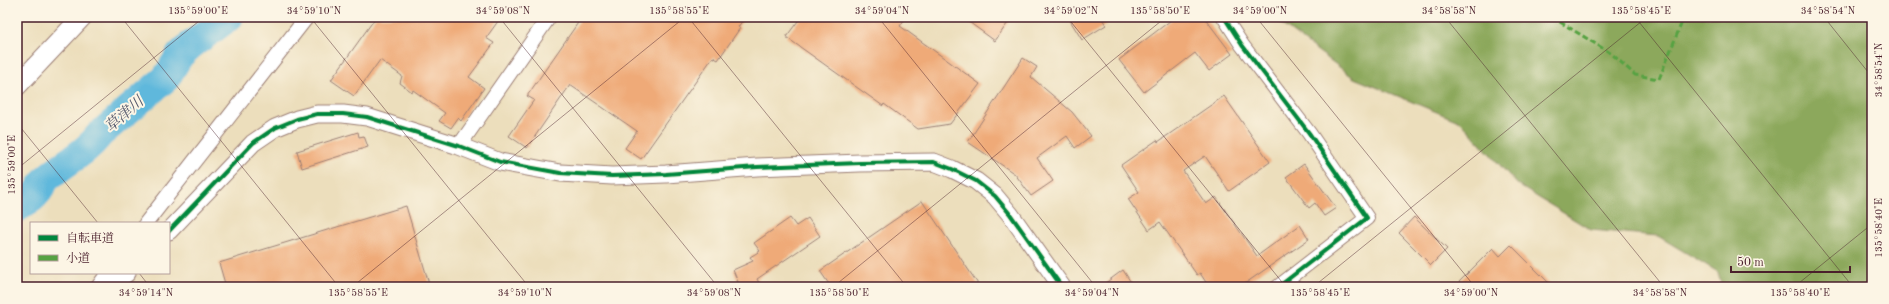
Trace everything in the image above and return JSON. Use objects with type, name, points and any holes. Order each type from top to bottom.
[{"type":"main road","points":[[17,86],[82,17]]},
{"type":"street","points":[[147,222],[307,17]]},
{"type":"street","points":[[459,146],[549,17]]},
{"type":"street","points":[[1224,17],[1242,45],[1309,133],[1367,218],[1278,287]]},
{"type":"street","points":[[170,230],[253,143],[275,128],[296,119],[317,114],[343,114],[367,117],[459,146],[500,162],[560,173],[612,176],[666,174],[757,167],[934,162],[952,169],[976,182],[995,196],[1010,214],[1062,287]]},
{"type":"street","points":[[98,287],[107,274]]},
{"type":"street","points":[[108,287],[126,274]]},
{"type":"green space","points":[[1272,17],[1872,17],[1872,287],[1722,287],[1718,272],[1658,236],[1591,230],[1518,185],[1461,122],[1354,78]]},
{"type":"building","points":[[376,17],[501,17],[486,38],[494,43],[469,77],[484,88],[461,121],[458,118],[451,128],[439,121],[445,113],[413,90],[412,92],[400,83],[402,76],[380,60],[354,96],[331,80]]},
{"type":"building","points":[[582,17],[745,17],[738,27],[740,28],[718,60],[713,57],[641,159],[625,148],[637,131],[570,85],[527,148],[509,136],[534,100],[527,96]]},
{"type":"building","points":[[801,17],[906,17],[900,26],[980,84],[950,124],[918,129],[786,37]]},
{"type":"building","points":[[962,17],[1012,17],[995,41]]},
{"type":"building","points":[[1068,17],[1101,17],[1106,25],[1082,40]]},
{"type":"building","points":[[1175,17],[1204,17],[1232,54],[1209,71],[1195,53],[1144,92],[1119,60]]},
{"type":"building","points":[[1023,58],[1037,67],[1031,77],[1072,112],[1091,136],[1075,148],[1067,136],[1037,158],[1053,181],[1031,196],[1015,174],[968,142]]},
{"type":"building","points":[[1224,96],[1270,162],[1229,191],[1205,156],[1183,171],[1206,204],[1216,197],[1257,256],[1300,225],[1309,239],[1240,287],[1209,287],[1200,273],[1197,275],[1160,222],[1149,230],[1128,199],[1139,192],[1121,165],[1157,140],[1158,142]]},
{"type":"building","points":[[358,132],[359,137],[364,136],[368,147],[302,168],[297,151]]},
{"type":"building","points":[[1304,164],[1336,208],[1324,216],[1315,203],[1309,208],[1286,177]]},
{"type":"building","points":[[922,201],[980,287],[831,287],[820,271]]},
{"type":"building","points":[[406,206],[430,287],[226,287],[219,263]]},
{"type":"building","points":[[1414,217],[1447,249],[1431,265],[1399,233]]},
{"type":"building","points":[[790,218],[796,226],[808,218],[820,236],[757,279],[761,287],[740,287],[733,270],[753,261],[750,257],[760,251],[754,243]]},
{"type":"building","points":[[1511,245],[1553,287],[1454,287],[1493,248],[1500,256]]},
{"type":"building","points":[[1123,270],[1134,287],[1100,287]]},
{"type":"waterway","name":"草津川","points":[[17,208],[33,198],[47,178],[88,147],[100,134],[166,78],[180,55],[191,45],[229,17]]},
{"type":"marked path","points":[[1552,17],[1612,54],[1635,75],[1659,79],[1684,17]]},
{"type":"cycle path","points":[[1224,17],[1242,45],[1309,133],[1367,218],[1278,287]]},
{"type":"cycle path","points":[[170,230],[253,143],[275,128],[297,119],[317,114],[343,114],[367,117],[459,146],[500,162],[560,173],[612,176],[666,174],[757,167],[934,162],[976,181],[995,196],[1010,214],[1062,287]]}]
